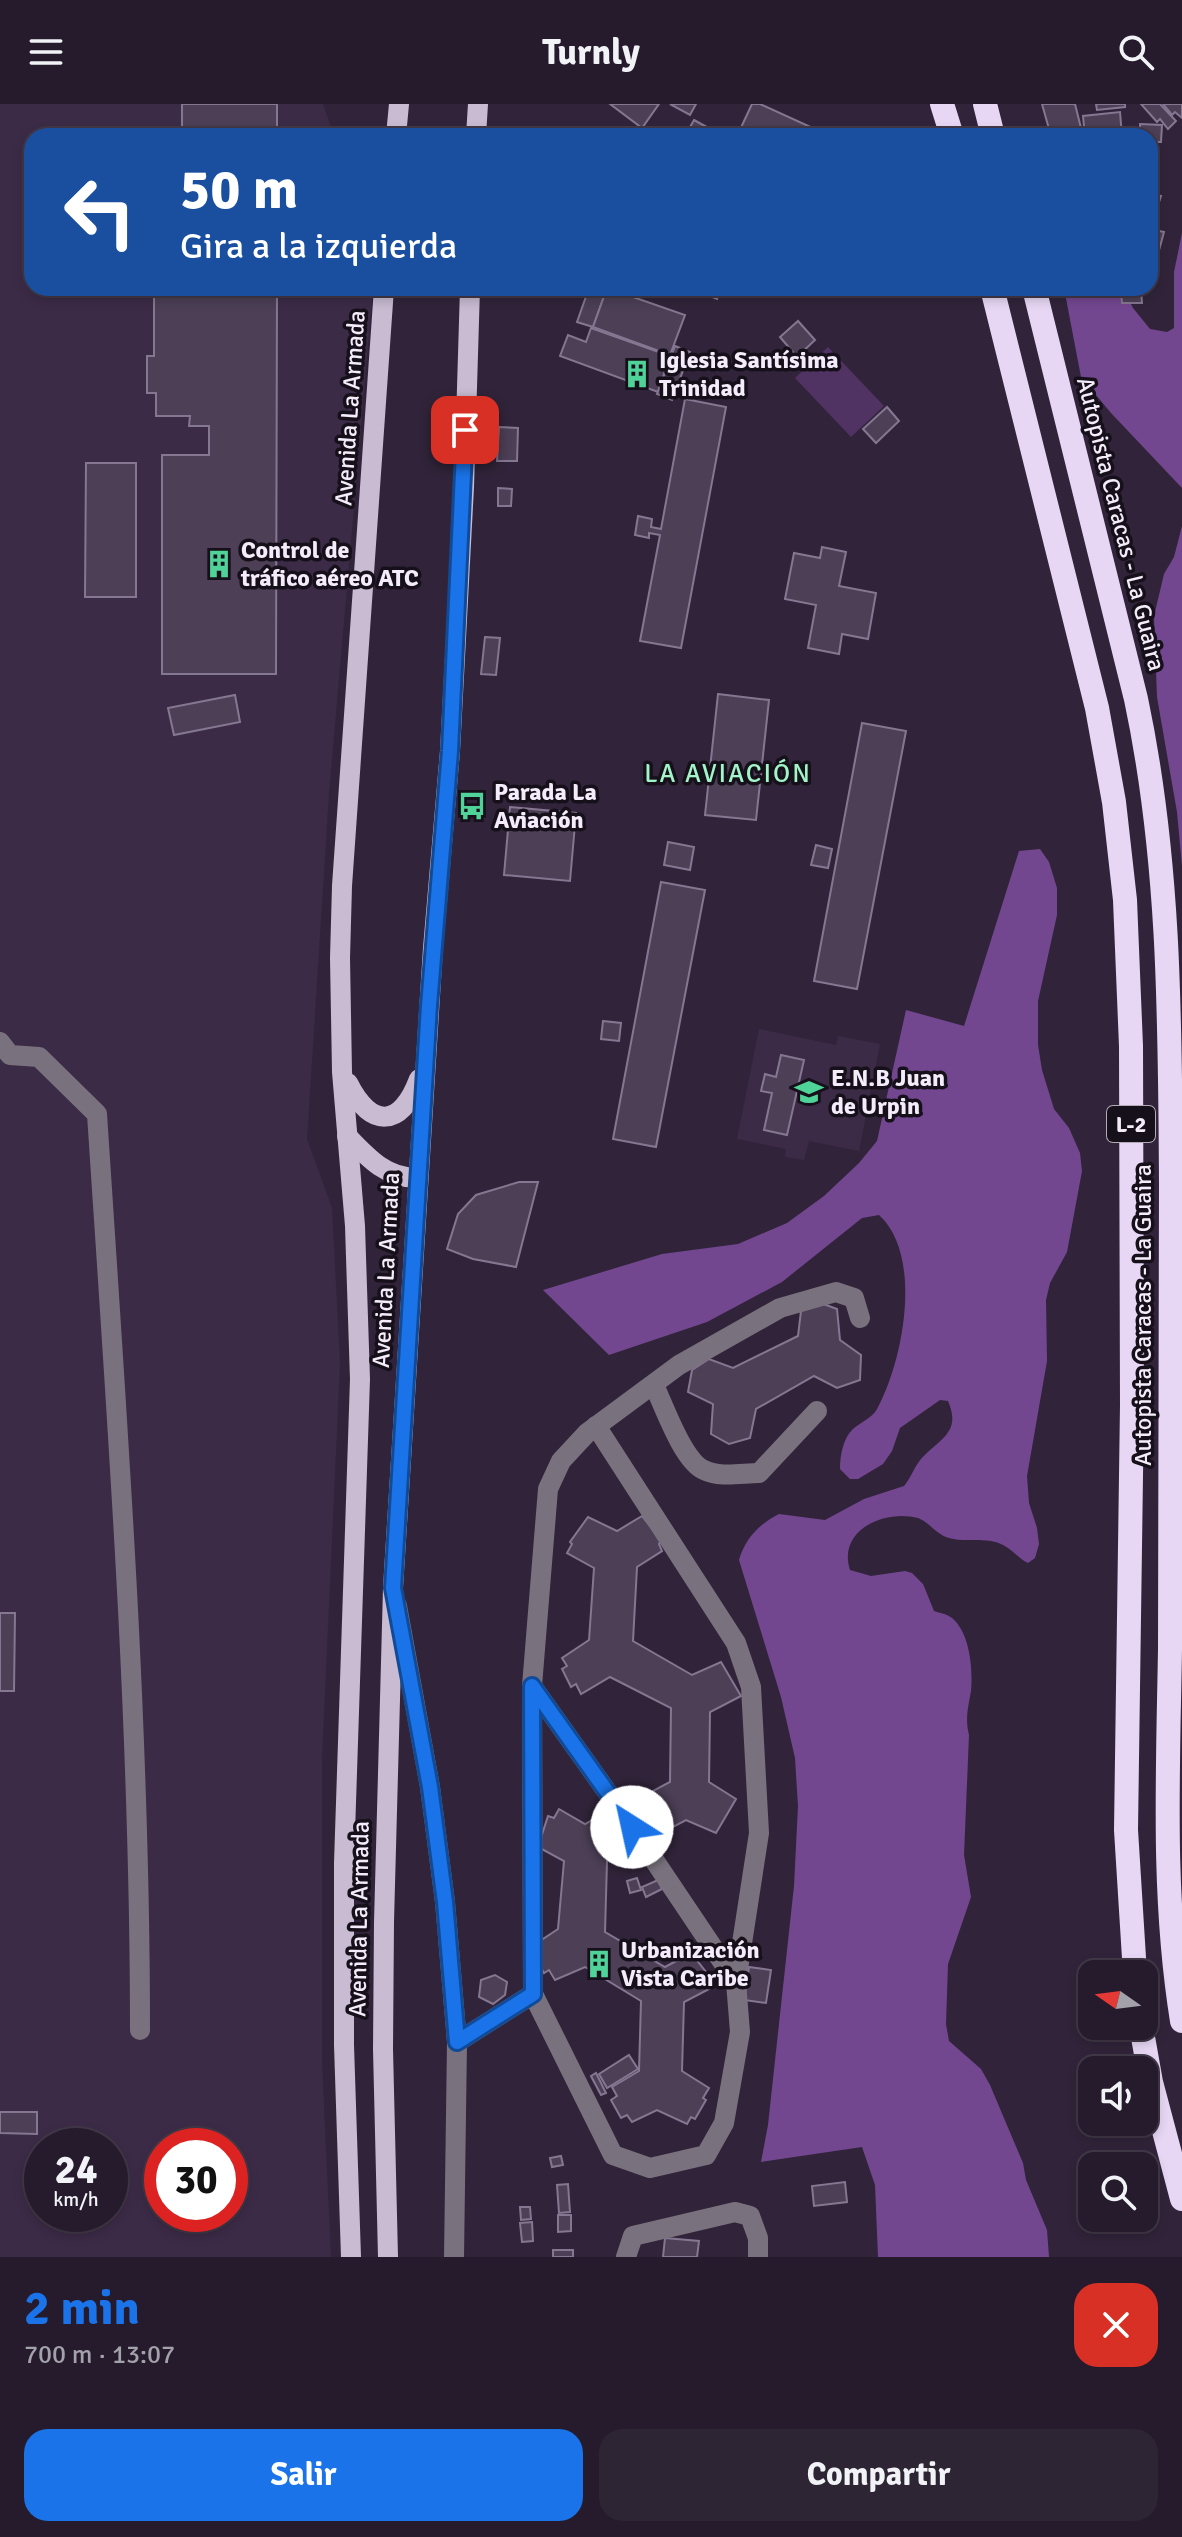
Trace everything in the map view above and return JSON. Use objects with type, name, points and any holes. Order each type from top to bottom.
[{"type":"highway","points":[[942,104],[950,128]]},
{"type":"highway","points":[[985,104],[991,128]]},
{"type":"highway","name":"Autopista Caracas - La Guaira","points":[[994,296],[1097,708],[1109,771],[1125,900],[1131,1046],[1132,1358],[1126,1830],[1134,1960]]},
{"type":"highway","name":"Autopista Caracas - La Guaira","points":[[1036,296],[1136,699],[1146,748],[1162,872],[1171,1061],[1172,1420],[1167,1853],[1182,2021]]},
{"type":"highway","points":[[1144,2040],[1151,2082],[1182,2199]]},
{"type":"main road","points":[[397,128],[399,104]]},
{"type":"main road","points":[[476,128],[478,104]]},
{"type":"main road","name":"Avenida La Armada","points":[[351,2257],[344,2045],[344,1863],[360,1379],[359,1305],[342,1072],[340,958],[342,886],[383,296]]},
{"type":"main road","name":"Avenida La Armada","points":[[388,2257],[383,2049],[393,1588],[417,1178],[450,751],[464,487],[470,296]]},
{"type":"main road","points":[[342,1072],[358,1104],[367,1112],[389,1116],[409,1103],[425,1064]]},
{"type":"main road","points":[[347,1136],[388,1173],[401,1178],[417,1178]]},
{"type":"street","points":[[0,1042],[10,1055],[39,1057],[97,1114],[119,1430],[137,1787],[140,2030]]},
{"type":"street","points":[[596,1426],[736,1643],[751,1687],[759,1833],[736,1982],[740,2032],[724,2123],[706,2155],[650,2168],[613,2155],[533,1994],[532,1686],[548,1489],[561,1461],[596,1426],[679,1365],[780,1308],[836,1292],[854,1298],[860,1318]]},
{"type":"street","points":[[654,1385],[688,1456],[701,1470],[718,1474],[759,1473],[817,1411]]},
{"type":"street","points":[[393,1588],[430,1787],[445,1902],[457,2042],[454,2257]]},
{"type":"street","points":[[532,1686],[736,1982]]},
{"type":"street","points":[[457,2042],[533,1994]]},
{"type":"street","points":[[626,2257],[633,2236],[735,2212],[750,2216],[758,2238],[758,2257]]},
{"type":"shaded area","points":[[0,104],[323,104],[331,128],[24,128],[24,296],[372,296],[329,793],[307,1139],[332,1208],[340,1363],[322,1758],[322,2064],[331,2257],[0,2257]]},
{"type":"shaded area","points":[[1182,233],[1182,488],[1081,377],[1066,296],[1127,296],[1150,329],[1167,332],[1174,328],[1174,272]]},
{"type":"shaded area","points":[[828,347],[884,406],[851,437],[795,378]]},
{"type":"shaded area","points":[[1182,526],[1182,866],[1177,812],[1157,697],[1154,616],[1164,574],[1174,557]]},
{"type":"shaded area","points":[[1040,849],[1049,862],[1057,888],[1057,915],[1038,1001],[1038,1045],[1054,1109],[1069,1128],[1080,1153],[1082,1171],[1067,1252],[1050,1283],[1046,1300],[1047,1361],[1027,1476],[1029,1503],[1039,1544],[1035,1558],[1028,1563],[996,1542],[949,1538],[918,1518],[905,1516],[879,1520],[867,1526],[850,1544],[848,1556],[850,1570],[871,1576],[905,1571],[912,1573],[923,1584],[934,1611],[952,1618],[966,1642],[971,1662],[971,1682],[967,1719],[964,1855],[971,1897],[948,1964],[946,2024],[949,2041],[981,2069],[990,2085],[1047,2230],[1049,2257],[878,2257],[875,2185],[862,2147],[761,2162],[768,2125],[794,1886],[798,1806],[795,1758],[781,1697],[739,1560],[754,1533],[779,1514],[825,1520],[864,1499],[904,1486],[921,1459],[950,1428],[952,1412],[948,1401],[940,1400],[900,1428],[892,1451],[883,1464],[858,1479],[850,1479],[840,1469],[841,1453],[847,1437],[877,1409],[895,1365],[905,1310],[901,1256],[893,1233],[879,1215],[862,1218],[782,1282],[707,1322],[609,1355],[543,1290],[662,1254],[738,1244],[787,1223],[824,1196],[877,1141],[906,1010],[964,1026],[1019,851]]},
{"type":"shaded area","name":"E.N.B Juan de Urpin","points":[[759,1029],[836,1045],[838,1036],[880,1044],[859,1151],[809,1141],[804,1160],[785,1157],[786,1149],[737,1139]]},
{"type":"building","points":[[182,104],[277,104],[277,128],[182,128]]},
{"type":"building","points":[[610,104],[659,104],[642,128]]},
{"type":"building","points":[[670,104],[696,104],[690,115]]},
{"type":"building","points":[[752,104],[760,104],[813,128],[741,128]]},
{"type":"building","points":[[1042,104],[1075,104],[1081,128],[1049,128]]},
{"type":"building","points":[[1096,104],[1125,104],[1125,107],[1097,110]]},
{"type":"building","points":[[1141,104],[1160,104],[1176,121],[1168,129]]},
{"type":"building","points":[[1163,104],[1182,104],[1182,118],[1175,112],[1172,115]]},
{"type":"building","points":[[1120,112],[1121,128],[1084,128],[1083,116]]},
{"type":"building","points":[[694,120],[708,128],[690,128]]},
{"type":"building","points":[[1140,124],[1162,125],[1161,142],[1158,142],[1158,128],[1140,128]]},
{"type":"building","points":[[1158,231],[1164,232],[1158,254]]},
{"type":"building","name":"Control de tráfico aéreo ATC","points":[[154,296],[277,296],[276,674],[162,674],[162,455],[209,455],[209,426],[189,426],[190,416],[156,416],[156,393],[147,393],[147,356],[154,356]]},
{"type":"building","points":[[586,296],[604,296],[593,327],[577,322]]},
{"type":"building","points":[[604,296],[630,296],[685,315],[670,355],[593,327]]},
{"type":"building","points":[[1121,296],[1142,296],[1142,303],[1122,303]]},
{"type":"building","points":[[798,321],[815,340],[797,357],[780,337]]},
{"type":"building","name":"Iglesia Santísima Trinidad","points":[[591,328],[670,356],[658,392],[560,356],[568,335],[586,342]]},
{"type":"building","points":[[675,346],[690,352],[672,400],[657,394]]},
{"type":"building","points":[[685,399],[726,407],[681,648],[640,641],[660,535],[649,533],[649,538],[635,535],[638,516],[652,519],[651,527],[661,529]]},
{"type":"building","points":[[887,407],[899,421],[876,443],[863,429]]},
{"type":"building","points":[[499,427],[518,428],[517,461],[497,461]]},
{"type":"building","points":[[86,463],[136,463],[136,597],[85,597]]},
{"type":"building","points":[[498,488],[512,489],[511,506],[498,506]]},
{"type":"building","points":[[822,547],[846,552],[839,586],[876,593],[868,639],[842,634],[839,654],[808,648],[816,605],[785,599],[794,553],[820,558]]},
{"type":"building","points":[[485,637],[500,638],[496,675],[481,674]]},
{"type":"building","points":[[718,694],[769,700],[756,820],[705,815]]},
{"type":"building","points":[[235,695],[240,722],[174,735],[168,708]]},
{"type":"building","points":[[862,723],[906,731],[857,989],[814,981]]},
{"type":"building","points":[[510,807],[576,813],[570,881],[504,875]]},
{"type":"building","points":[[668,842],[694,847],[690,870],[664,865]]},
{"type":"building","points":[[816,845],[832,849],[828,868],[811,865]]},
{"type":"building","points":[[661,882],[705,890],[656,1147],[613,1139]]},
{"type":"building","points":[[603,1021],[621,1023],[619,1041],[601,1039]]},
{"type":"building","points":[[781,1055],[804,1060],[787,1135],[764,1130],[772,1093],[761,1091],[765,1074],[776,1077]]},
{"type":"building","points":[[519,1182],[538,1182],[516,1267],[473,1259],[447,1249],[458,1214],[476,1195]]},
{"type":"building","points":[[818,1302],[837,1309],[840,1340],[861,1355],[860,1380],[837,1388],[814,1376],[756,1409],[750,1438],[729,1444],[711,1434],[713,1404],[688,1392],[692,1370],[709,1359],[733,1368],[798,1336],[801,1311]]},
{"type":"building","points":[[642,1516],[661,1540],[662,1551],[637,1567],[633,1641],[692,1675],[721,1662],[741,1696],[710,1712],[709,1782],[736,1799],[716,1833],[686,1820],[656,1836],[639,1810],[642,1809],[638,1799],[670,1782],[671,1708],[610,1677],[581,1694],[576,1684],[571,1687],[562,1669],[567,1666],[562,1658],[589,1640],[594,1568],[567,1553],[572,1544],[570,1542],[588,1517],[617,1531]]},
{"type":"building","points":[[0,1613],[15,1613],[14,1691],[0,1691]]},
{"type":"building","name":"Urbanización Vista Caribe","points":[[559,1809],[585,1824],[612,1809],[633,1846],[607,1861],[605,1932],[665,1967],[691,1953],[710,1977],[707,1980],[711,1988],[684,2002],[682,2071],[709,2088],[695,2119],[691,2117],[687,2124],[657,2110],[632,2122],[627,2115],[621,2118],[611,2100],[617,2096],[612,2087],[639,2071],[641,2001],[585,1967],[555,1980],[549,1970],[544,1973],[536,1959],[534,1945],[558,1929],[564,1861],[538,1847],[548,1816],[554,1818]]},
{"type":"building","points":[[637,1878],[641,1890],[630,1893],[627,1881]]},
{"type":"building","points":[[658,1880],[662,1889],[646,1897],[642,1887]]},
{"type":"building","points":[[749,1967],[771,1970],[766,2003],[744,2000]]},
{"type":"building","points":[[495,1975],[507,1982],[505,1995],[493,2004],[479,1997],[481,1980]]},
{"type":"building","points":[[629,2055],[638,2069],[607,2088],[599,2074]]},
{"type":"building","points":[[596,2073],[606,2093],[601,2095],[591,2076]]},
{"type":"building","points":[[0,2112],[37,2112],[37,2128],[24,2128],[24,2134],[0,2133]]},
{"type":"building","points":[[561,2156],[563,2165],[552,2167],[550,2158]]},
{"type":"building","points":[[845,2182],[847,2202],[814,2206],[812,2186]]},
{"type":"building","points":[[568,2184],[570,2212],[559,2213],[557,2185]]},
{"type":"building","points":[[520,2207],[530,2207],[531,2219],[521,2220]]},
{"type":"building","points":[[558,2215],[571,2215],[571,2231],[558,2232]]},
{"type":"building","points":[[532,2222],[533,2241],[522,2242],[520,2223]]},
{"type":"building","points":[[665,2238],[699,2241],[697,2257],[663,2257]]},
{"type":"building","points":[[553,2250],[573,2250],[573,2257],[553,2257]]},
{"type":"place","name":"Iglesia Santísima Trinidad","points":[[637,374]]},
{"type":"place","name":"Control de tráfico aéreo ATC","points":[[219,564]]},
{"type":"place","name":"Parada La Aviación","points":[[472,806]]},
{"type":"place","name":"E.N.B Juan de Urpin","points":[[809,1092]]},
{"type":"place","name":"Urbanización Vista Caribe","points":[[599,1964]]},
{"type":"district","name":"LA AVIACIÓN","points":[[728,774]]},
{"type":"route","points":[[465,430],[450,751],[415,1209],[393,1588],[430,1787],[445,1902],[457,2042],[533,1994],[532,1686],[632,1827]]}]
